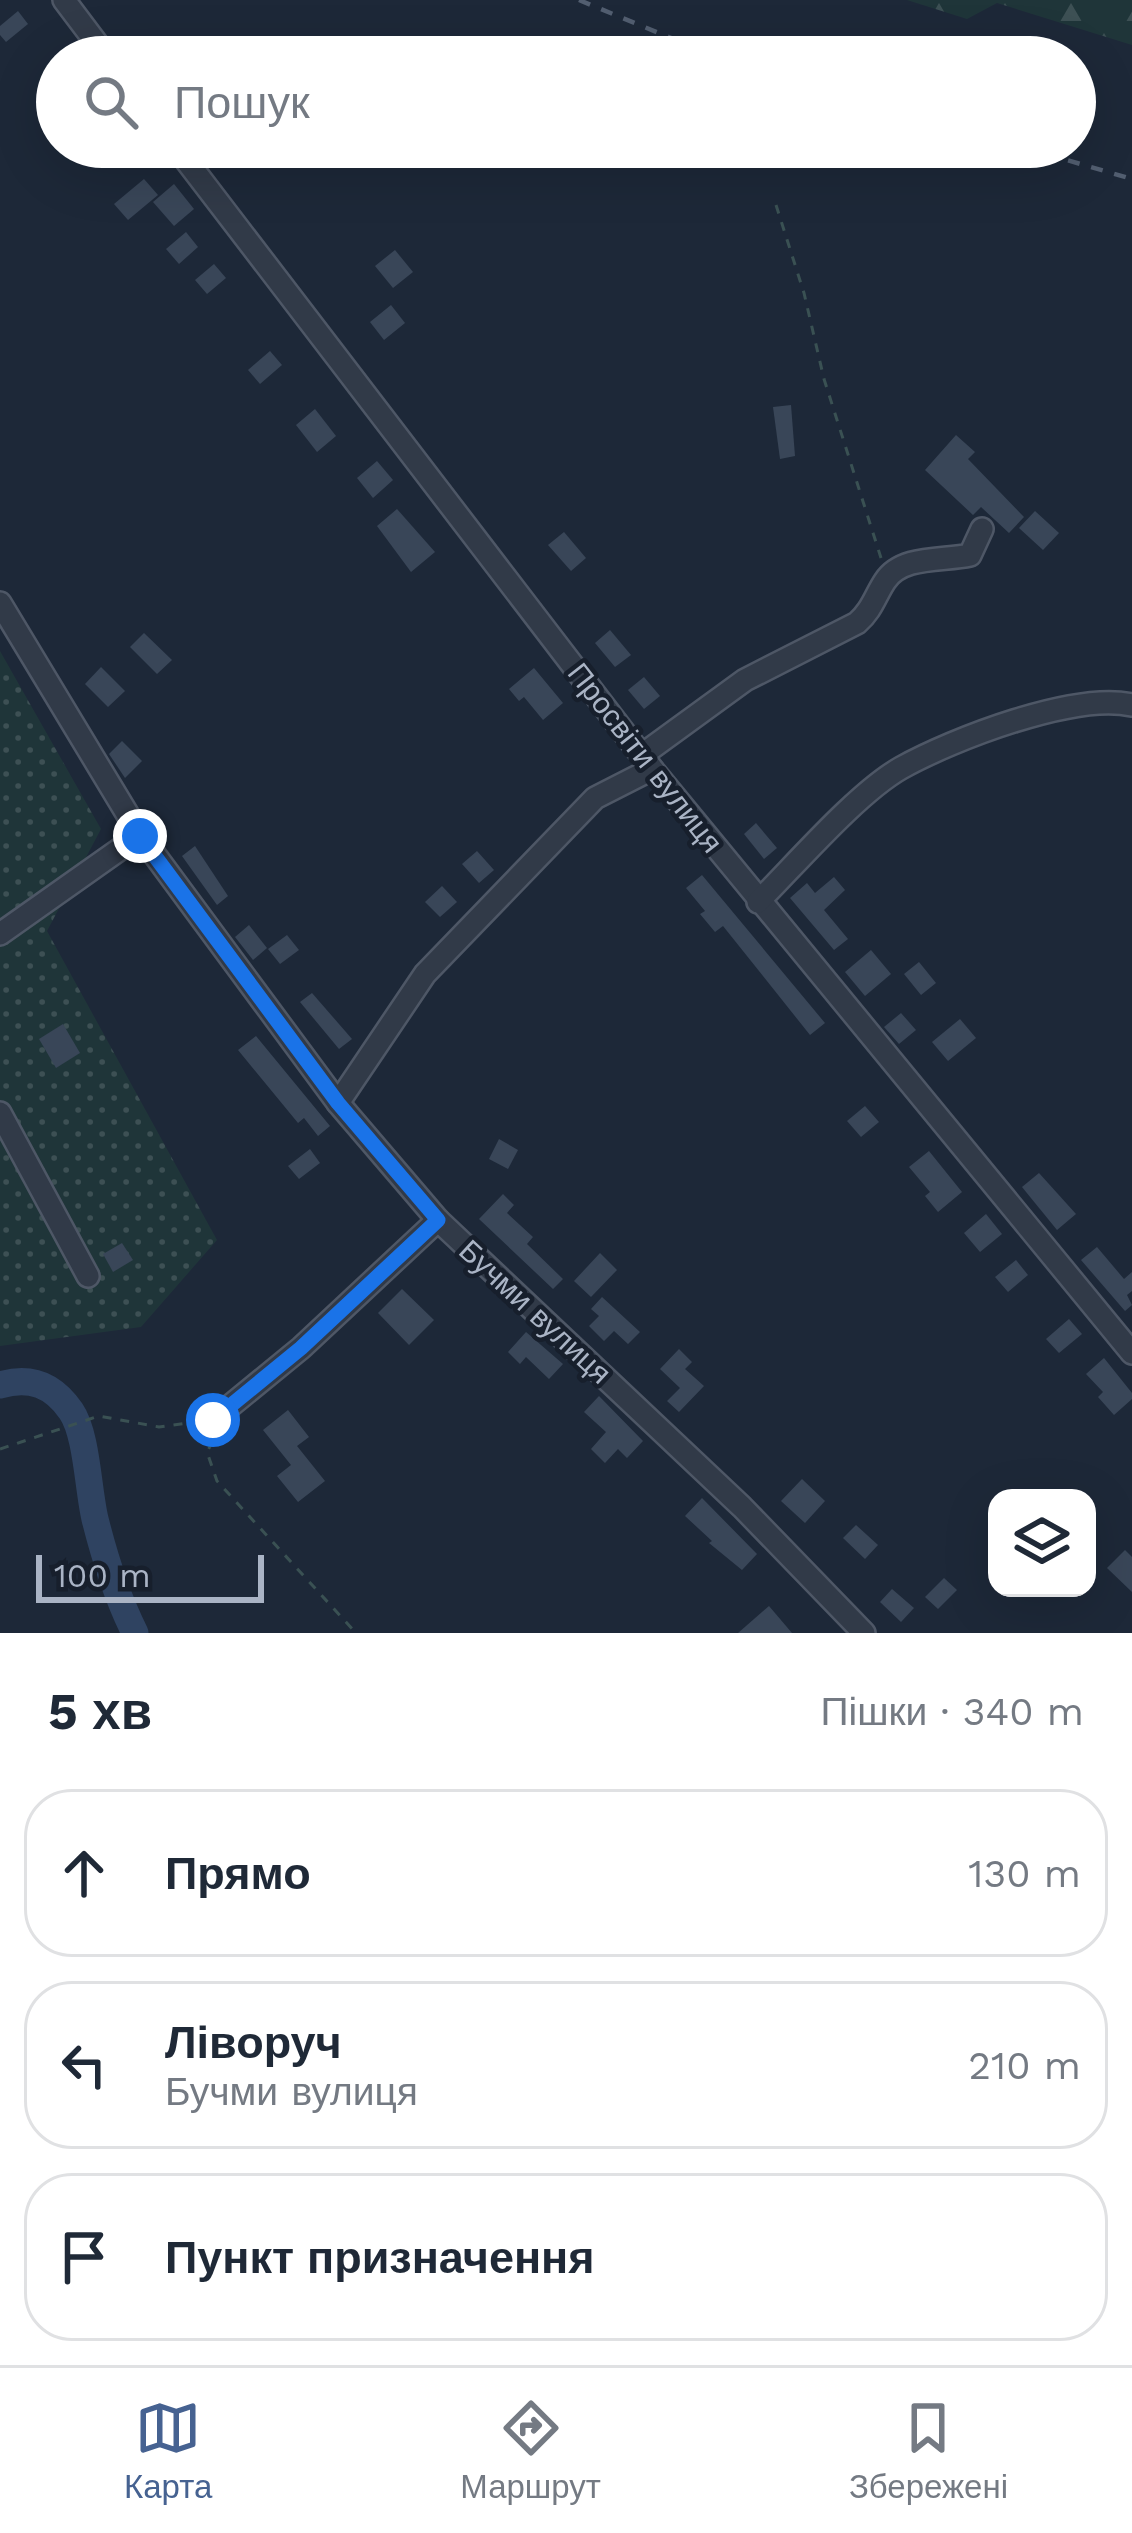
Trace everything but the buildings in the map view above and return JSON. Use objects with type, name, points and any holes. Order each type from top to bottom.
[{"type":"street","points":[[64,0],[91,36]]},
{"type":"street","name":"Просвіти вулиця","points":[[192,168],[758,902],[1132,1353]]},
{"type":"street","points":[[338,1103],[425,974],[595,799],[745,680],[857,622],[871,611],[887,577],[904,563],[970,555],[982,529]]},
{"type":"street","name":"Бучми вулиця","points":[[0,603],[140,836],[338,1103],[438,1220],[742,1507],[863,1633]]},
{"type":"street","points":[[758,902],[899,769],[1045,711],[1113,701],[1132,705]]},
{"type":"street","points":[[2,930],[140,836]]},
{"type":"street","points":[[0,1113],[88,1276]]},
{"type":"street","points":[[213,1420],[301,1348],[438,1220]]},
{"type":"path","points":[[776,205],[824,379],[887,577]]},
{"type":"path","points":[[0,1449],[99,1416],[159,1427],[213,1420],[215,1436],[207,1451],[218,1481],[356,1633]]},
{"type":"green space","points":[[907,0],[1132,0],[1132,45],[997,3],[967,19]]},
{"type":"green space","points":[[0,651],[101,829],[47,931],[217,1240],[141,1327],[0,1346]]},
{"type":"waterway","points":[[0,1385],[40,1385],[71,1411],[81,1434],[103,1549],[135,1633]]},
{"type":"railway","points":[[579,0],[666,36]]},
{"type":"railway","points":[[1094,168],[1132,179]]},
{"type":"route","points":[[140,836],[338,1103],[438,1220],[301,1348],[213,1420]]}]
